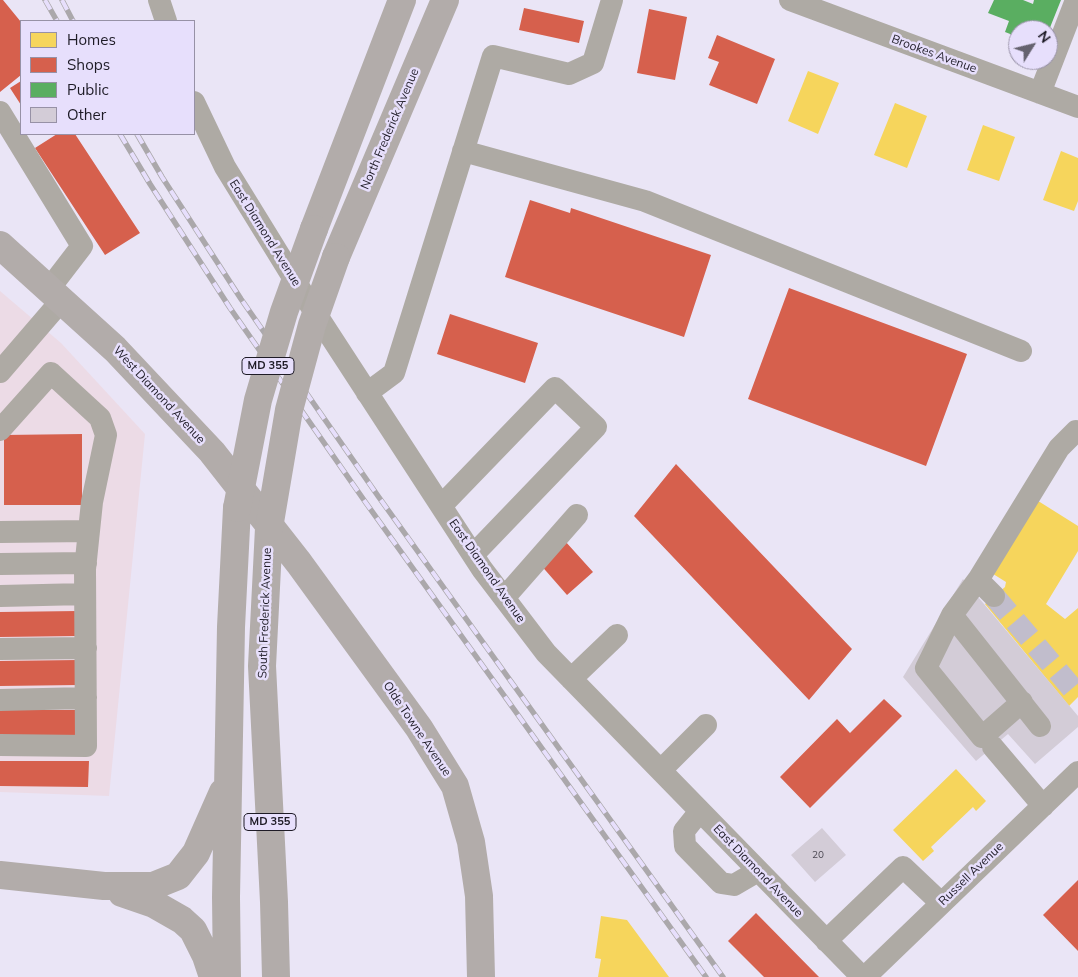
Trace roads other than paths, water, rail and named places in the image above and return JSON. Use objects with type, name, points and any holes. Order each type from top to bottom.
[{"type":"main road","name":"MD 355","points":[[227,977],[226,897],[230,627],[237,508],[258,400],[284,312],[402,0]]},
{"type":"main road","name":"North Frederick Avenue","points":[[336,257],[444,0]]},
{"type":"main road","name":"West Diamond Avenue","points":[[0,245],[115,349],[212,452],[299,563]]},
{"type":"main road","name":"South Frederick Avenue","points":[[276,977],[262,666],[269,528],[289,410],[312,325],[336,257]]},
{"type":"main road","name":"Olde Towne Avenue","points":[[299,563],[419,728],[455,786],[471,842],[478,887],[482,977]]},
{"type":"main road","points":[[0,876],[104,886],[153,886],[178,876],[196,853],[228,781]]},
{"type":"main road","points":[[104,886],[154,904],[182,920],[193,930],[206,956],[213,977]]},
{"type":"street","points":[[159,0],[166,20]]},
{"type":"street","points":[[367,393],[394,373],[493,56],[569,74],[593,63],[612,0]]},
{"type":"street","name":"Brookes Avenue","points":[[790,0],[1078,107]]},
{"type":"street","points":[[1040,93],[1076,0]]},
{"type":"street","name":"East Diamond Avenue","points":[[195,104],[224,167],[305,297],[473,555],[546,653],[826,941],[864,977]]},
{"type":"street","points":[[0,112],[82,246],[55,295],[0,372]]},
{"type":"street","points":[[463,151],[645,201],[1021,351]]},
{"type":"street","points":[[0,430],[51,373],[100,418],[106,435],[92,502],[86,563],[86,746],[0,745]]},
{"type":"street","points":[[441,506],[555,388],[596,427],[473,555]]},
{"type":"street","points":[[1022,702],[982,737],[926,668],[952,615],[980,578],[1059,448],[1076,431],[1078,433]]},
{"type":"street","points":[[504,598],[577,515]]},
{"type":"street","points":[[0,532],[89,531]]},
{"type":"street","points":[[0,564],[86,563]]},
{"type":"street","points":[[980,578],[978,580],[994,596]]},
{"type":"street","points":[[0,596],[85,594]]},
{"type":"street","points":[[952,615],[1040,726]]},
{"type":"street","points":[[571,679],[617,634]]},
{"type":"street","points":[[0,649],[86,648]]},
{"type":"street","points":[[0,700],[86,698]]},
{"type":"street","points":[[661,770],[706,725]]},
{"type":"street","points":[[993,746],[1043,806]]},
{"type":"street","name":"Russell Avenue","points":[[864,977],[1078,772]]},
{"type":"street","points":[[700,810],[684,831],[685,846],[722,883],[734,885],[758,871]]},
{"type":"street","points":[[826,941],[903,867],[941,904]]},
{"type":"tunnel","points":[[994,596],[1078,695]]},
{"type":"railway","points":[[45,0],[56,20]]},
{"type":"railway","points":[[62,0],[72,20]]},
{"type":"railway","points":[[121,135],[230,308],[366,503],[706,977]]},
{"type":"railway","points":[[138,135],[162,177],[241,299],[378,496],[723,977]]}]
